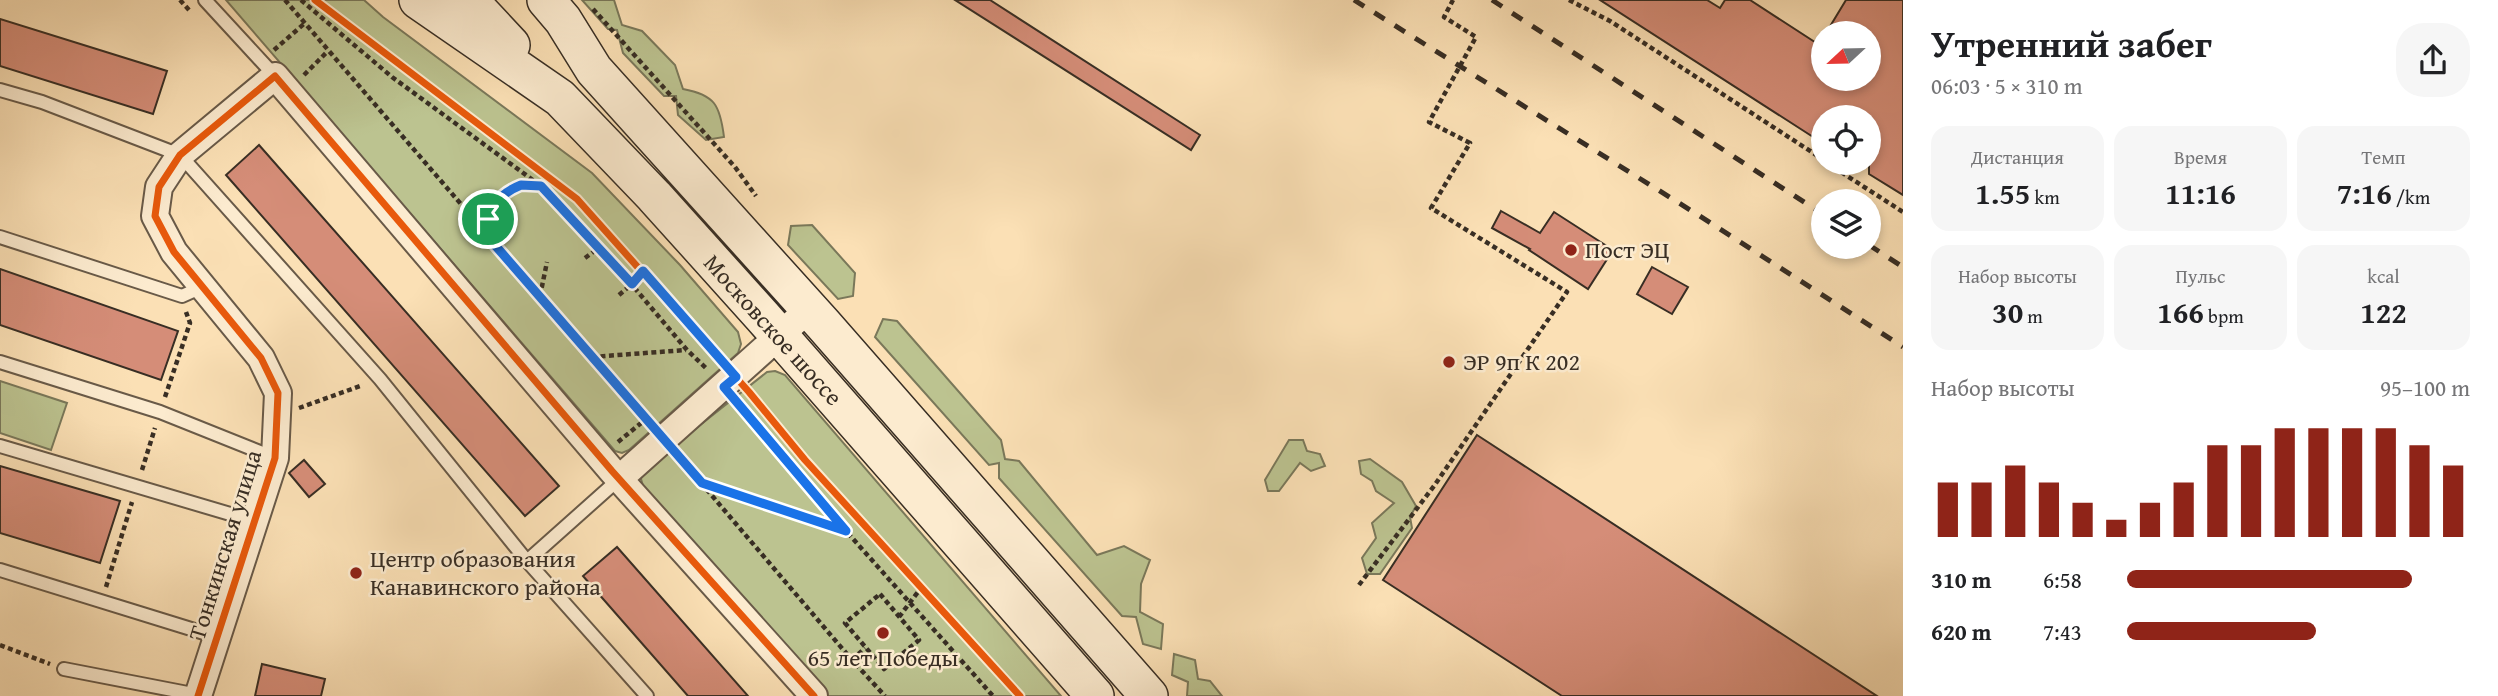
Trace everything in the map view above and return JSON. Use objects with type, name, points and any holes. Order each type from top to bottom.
[{"type":"main road","name":"Московское шоссе","points":[[418,0],[559,98],[654,196],[1095,696]]},
{"type":"main road","points":[[469,0],[559,98]]},
{"type":"main road","points":[[520,0],[552,34],[594,70]]},
{"type":"main road","name":"Московское шоссе","points":[[546,0],[563,20],[594,70],[809,309],[1149,696]]},
{"type":"street","name":"Тонкинская улица","points":[[198,696],[275,458],[278,393],[261,358],[192,292],[155,216],[159,187],[180,155],[275,76]]},
{"type":"street","points":[[275,76],[600,457],[814,696]]},
{"type":"street","points":[[620,479],[664,439],[716,378],[779,337],[809,309]]},
{"type":"lane","points":[[205,0],[275,76]]},
{"type":"lane","points":[[0,90],[43,102],[180,155],[380,379],[527,561],[647,696]]},
{"type":"lane","points":[[0,237],[192,292]]},
{"type":"lane","points":[[0,362],[160,412],[275,458]]},
{"type":"lane","points":[[0,446],[254,521]]},
{"type":"lane","points":[[527,561],[620,479]]},
{"type":"lane","points":[[0,570],[217,637]]},
{"type":"lane","points":[[64,669],[198,696]]},
{"type":"path","points":[[285,0],[885,696]]},
{"type":"path","points":[[301,0],[392,77],[541,186],[600,247],[687,350],[716,378],[846,531],[993,696]]},
{"type":"path","points":[[585,0],[736,167],[756,195]]},
{"type":"path","points":[[1359,585],[1434,486],[1567,292],[1431,208],[1470,143],[1429,122],[1476,37],[1444,17],[1453,0]]},
{"type":"path","points":[[1569,0],[1610,21],[1811,153]]},
{"type":"path","points":[[1845,175],[1903,212]]},
{"type":"path","points":[[487,236],[493,203],[512,188],[521,185],[541,186]]},
{"type":"path","points":[[585,258],[600,247]]},
{"type":"path","points":[[634,260],[652,280]]},
{"type":"path","points":[[540,297],[547,262]]},
{"type":"path","points":[[619,295],[643,271]]},
{"type":"path","points":[[102,601],[136,486],[190,323],[192,292]]},
{"type":"path","points":[[592,357],[687,350]]},
{"type":"path","points":[[697,377],[716,378]]},
{"type":"path","points":[[277,418],[380,379]]},
{"type":"path","points":[[600,457],[656,410]]},
{"type":"path","points":[[702,483],[846,531]]},
{"type":"path","points":[[912,579],[930,598]]},
{"type":"path","points":[[900,617],[921,588]]},
{"type":"path","points":[[880,594],[900,617],[919,640],[884,670],[845,624],[880,594]]},
{"type":"path","points":[[0,645],[64,669]]},
{"type":"path","points":[[852,660],[865,648]]},
{"type":"green space","points":[[226,0],[364,0],[592,173],[680,265],[738,332],[741,344],[738,353],[629,450],[622,453],[615,451]]},
{"type":"green space","points":[[582,0],[614,0],[622,25],[642,31],[675,65],[683,89],[694,91],[714,103],[718,109],[724,137],[706,140],[678,115],[676,96],[664,96],[623,53],[617,30],[608,29]]},
{"type":"green space","points":[[812,225],[855,273],[853,296],[838,299],[788,245],[791,226]]},
{"type":"green space","points":[[883,319],[897,321],[1001,440],[1005,459],[1019,461],[1097,555],[1124,546],[1150,560],[1141,584],[1140,612],[1163,624],[1161,649],[1143,644],[1136,617],[1122,616],[999,478],[999,463],[989,465],[875,337]]},
{"type":"green space","points":[[775,371],[785,375],[1061,696],[825,696],[646,496],[641,479],[642,471],[767,372]]},
{"type":"green space","points":[[0,381],[67,403],[51,450],[0,433]]},
{"type":"green space","points":[[1289,440],[1303,440],[1307,451],[1320,454],[1325,466],[1311,471],[1300,463],[1279,491],[1268,491],[1265,480]]},
{"type":"green space","points":[[1370,459],[1402,482],[1416,506],[1410,517],[1412,528],[1380,574],[1367,574],[1362,558],[1376,538],[1372,523],[1394,503],[1376,491],[1372,481],[1361,474],[1359,461]]},
{"type":"green space","points":[[1174,654],[1195,660],[1198,679],[1210,681],[1222,696],[1187,696],[1188,682],[1172,675]]},
{"type":"building","points":[[955,0],[990,0],[1200,135],[1191,150]]},
{"type":"building","points":[[1600,0],[1707,0],[1720,8],[1725,0],[1750,0],[1811,40],[1811,91],[1881,91],[1881,21],[1833,21],[1846,0],[1903,0],[1903,195],[1871,175],[1881,175],[1881,105],[1811,105],[1811,136]]},
{"type":"building","points":[[0,19],[167,71],[153,114],[0,66]]},
{"type":"building","points":[[259,145],[559,486],[525,516],[226,175]]},
{"type":"building","name":"Пост ЭЦ","points":[[1501,211],[1540,233],[1554,212],[1613,250],[1588,289],[1530,249],[1492,228]]},
{"type":"building","points":[[1652,267],[1688,287],[1672,314],[1637,294]]},
{"type":"building","points":[[0,269],[178,331],[161,380],[0,325]]},
{"type":"building","points":[[1477,435],[1877,696],[1562,696],[1383,580]]},
{"type":"building","points":[[304,460],[325,484],[309,497],[289,473]]},
{"type":"building","points":[[0,466],[120,501],[100,563],[0,533]]},
{"type":"building","points":[[617,547],[748,696],[688,696],[583,576]]},
{"type":"building","points":[[262,664],[325,679],[321,696],[255,696]]},
{"type":"railway","points":[[1354,0],[1695,213],[1903,347]]},
{"type":"railway","points":[[1492,0],[1811,207]]},
{"type":"railway","points":[[1881,253],[1903,267]]},
{"type":"cycle path","points":[[315,0],[577,199],[749,392],[805,460],[1020,696]]},
{"type":"cycle path","points":[[198,696],[275,458],[278,393],[261,358],[174,252],[155,216],[159,187],[180,155],[275,76],[612,471],[814,696]]},
{"type":"place","name":"Пост ЭЦ","points":[[1571,250]]},
{"type":"place","name":"ЭР 9п К 202","points":[[1449,362]]},
{"type":"place","name":"Центр образования Канавинского района","points":[[356,573]]},
{"type":"place","name":"65 лет Победы","points":[[883,633]]},
{"type":"route","points":[[521,185],[541,186],[632,284],[643,271],[736,377],[724,387],[846,531],[702,483],[487,236],[488,219],[493,203],[512,188],[521,185]]}]
